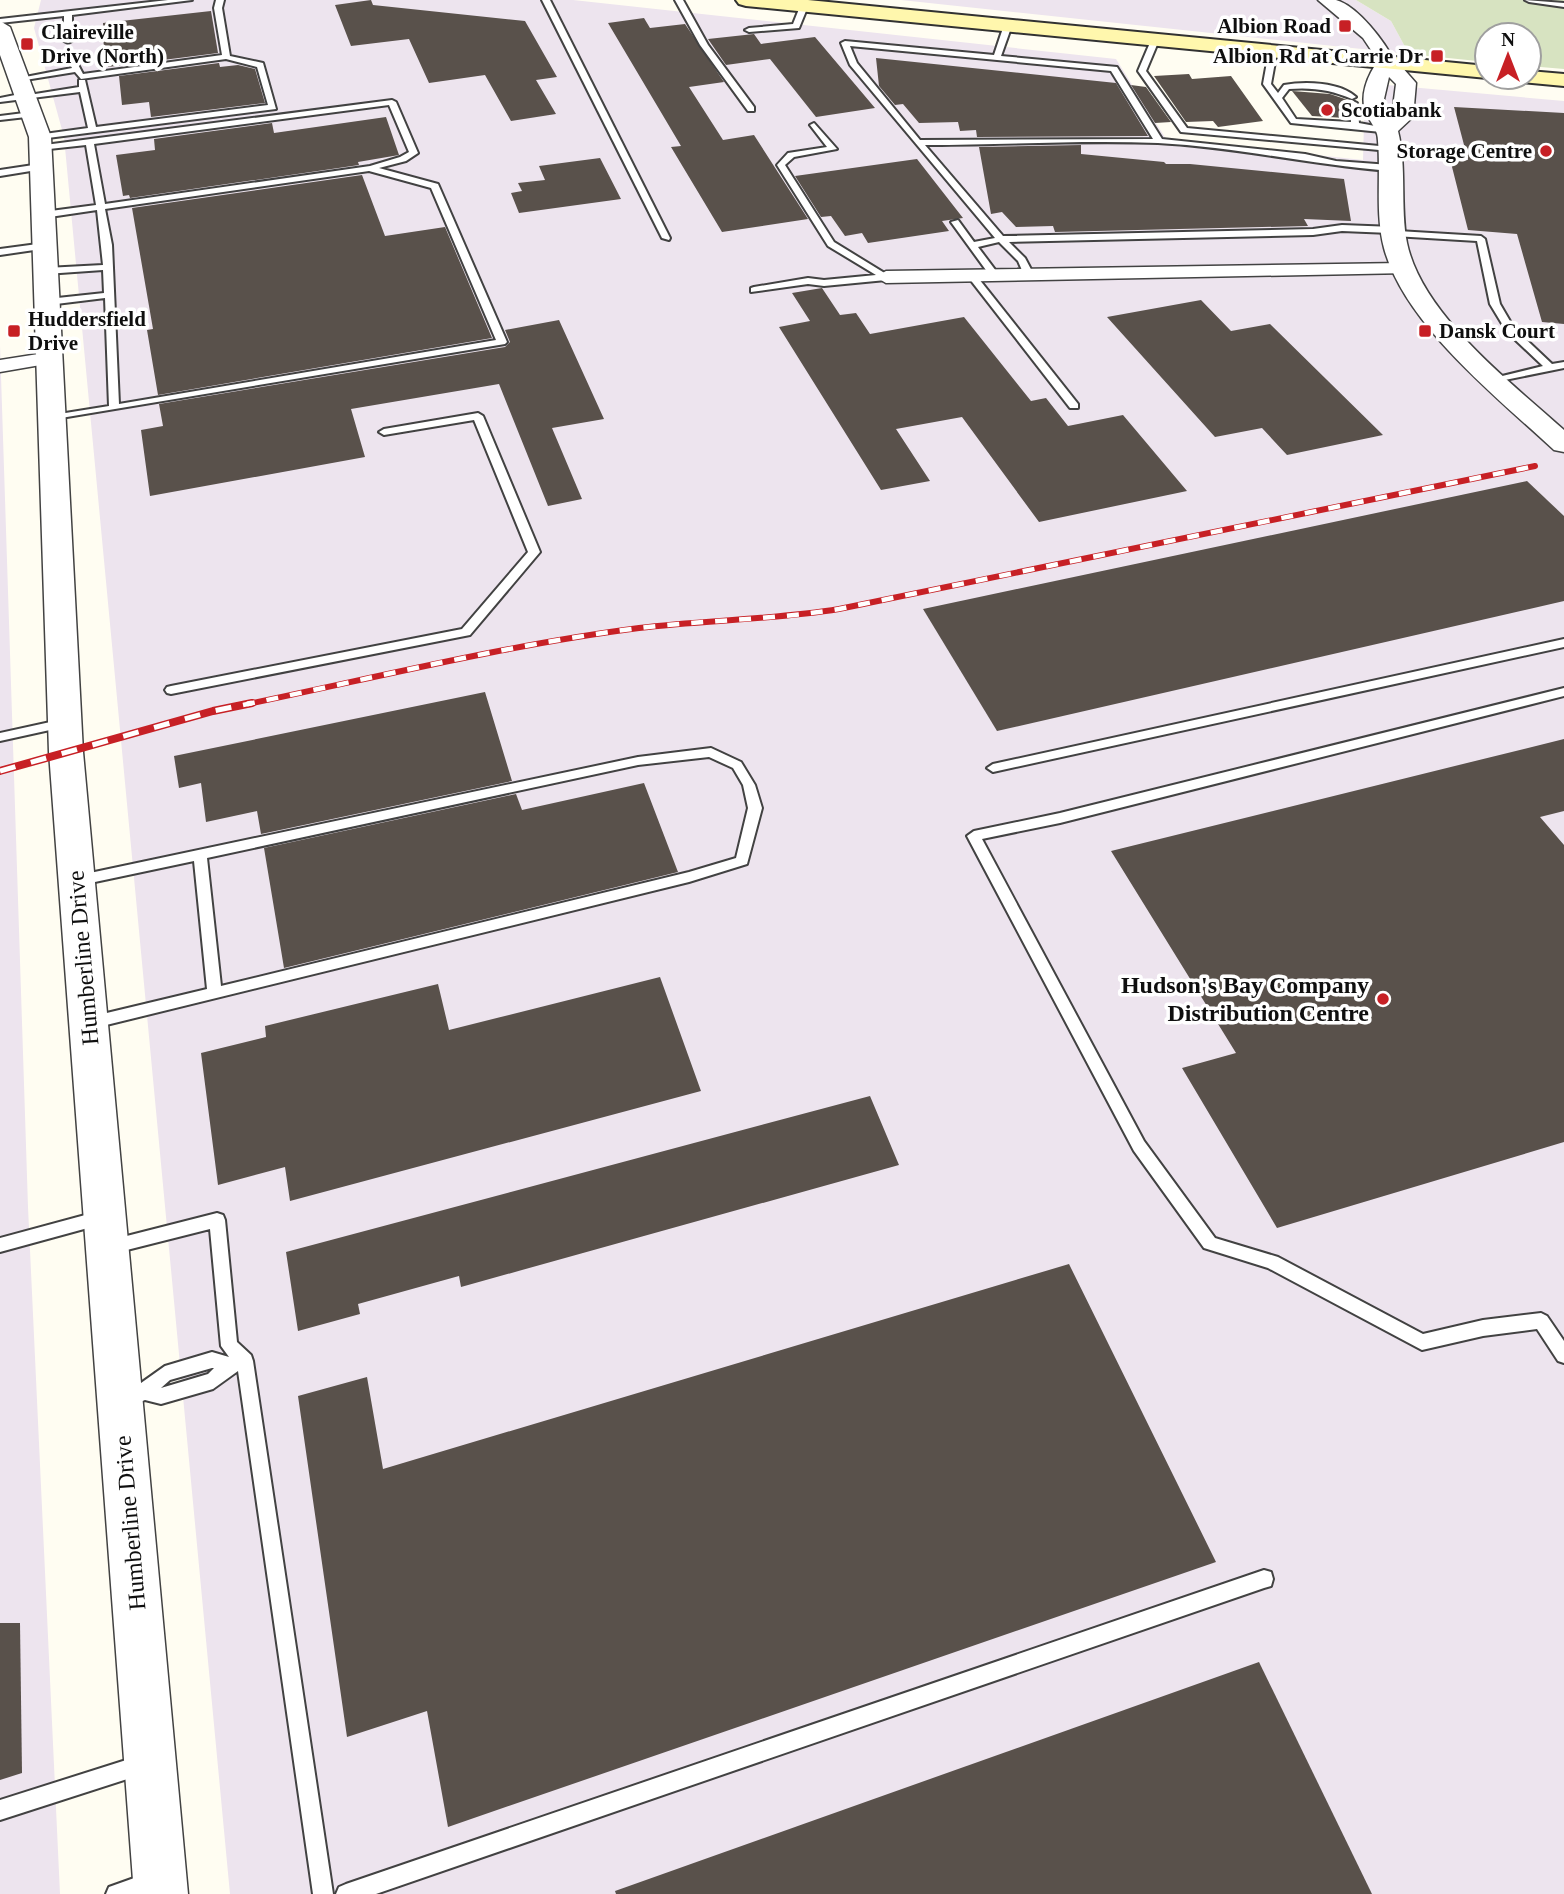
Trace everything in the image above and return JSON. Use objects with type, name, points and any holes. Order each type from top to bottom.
[{"type":"main road","points":[[746,0],[1473,71]]},
{"type":"main road","points":[[1543,78],[1564,80]]},
{"type":"street","points":[[0,19],[5,0]]},
{"type":"street","points":[[1326,0],[1364,27],[1381,46],[1387,62],[1406,83],[1402,117],[1389,144]]},
{"type":"street","name":"Humberline Drive","points":[[0,27],[5,54],[25,97],[40,151],[51,358],[64,723],[106,1233],[132,1396],[150,1762],[160,1886]]},
{"type":"street","points":[[1387,62],[1376,80],[1376,113],[1389,144],[1394,232],[1402,269],[1419,299],[1438,322],[1564,444]]},
{"type":"street","points":[[886,277],[1402,269]]},
{"type":"street","points":[[0,366],[51,358]]},
{"type":"lane","points":[[0,19],[188,0]]},
{"type":"lane","points":[[220,0],[218,8],[226,57]]},
{"type":"lane","points":[[546,0],[666,238]]},
{"type":"lane","points":[[679,0],[704,45],[751,108]]},
{"type":"lane","points":[[1529,0],[1564,5]]},
{"type":"lane","points":[[749,30],[796,26],[804,6]]},
{"type":"lane","points":[[68,13],[68,41]]},
{"type":"lane","points":[[997,58],[1008,25]]},
{"type":"lane","points":[[1155,40],[1142,71],[1184,130],[1389,144]]},
{"type":"lane","points":[[1029,275],[1022,260],[918,143],[853,63],[845,43],[1114,69],[1159,141]]},
{"type":"lane","points":[[1273,51],[1267,84],[1294,121],[1355,125],[1389,144]]},
{"type":"lane","points":[[69,55],[83,89],[92,130]]},
{"type":"lane","points":[[0,118],[25,97],[78,73],[226,57],[260,65],[273,107],[92,130],[40,151],[0,173]]},
{"type":"lane","points":[[1277,99],[1287,87],[1295,85],[1343,90],[1353,100],[1355,125]]},
{"type":"lane","points":[[0,100],[83,89]]},
{"type":"lane","points":[[40,151],[392,102],[414,153],[403,159],[369,168],[43,215]]},
{"type":"lane","points":[[814,125],[833,149],[791,155],[780,165],[831,244],[886,277]]},
{"type":"lane","points":[[918,143],[1159,141],[1305,157],[1336,164],[1389,144]]},
{"type":"lane","points":[[90,142],[101,207],[107,267],[115,382],[114,408]]},
{"type":"lane","points":[[53,418],[502,342],[435,186],[369,168]]},
{"type":"lane","points":[[955,222],[994,275]]},
{"type":"lane","points":[[972,245],[1001,239],[1313,232],[1342,228],[1481,239],[1495,304],[1510,330],[1550,368]]},
{"type":"lane","points":[[0,253],[45,246]]},
{"type":"lane","points":[[46,271],[107,267]]},
{"type":"lane","points":[[972,276],[1074,406]]},
{"type":"lane","points":[[754,290],[808,281],[824,283],[886,277]]},
{"type":"lane","points":[[48,302],[108,295]]},
{"type":"lane","points":[[1495,379],[1564,365]]},
{"type":"lane","points":[[172,691],[466,632],[534,552],[478,416],[384,432]]},
{"type":"lane","points":[[993,768],[1564,643]]},
{"type":"lane","points":[[1564,692],[1060,818],[974,836],[1139,1146],[1210,1243],[1272,1262],[1422,1342],[1483,1328],[1541,1321],[1564,1355]]},
{"type":"lane","points":[[0,737],[64,723]]},
{"type":"lane","points":[[76,881],[638,761],[711,752],[737,765],[749,785],[755,808],[742,861],[689,877],[89,1023]]},
{"type":"lane","points":[[200,855],[214,991]]},
{"type":"lane","points":[[0,1245],[217,1220],[229,1346],[237,1363],[323,1894]]},
{"type":"lane","points":[[132,1396],[161,1396],[212,1381],[237,1363]]},
{"type":"lane","points":[[346,1894],[1264,1579]]},
{"type":"lane","points":[[0,1810],[150,1762]]},
{"type":"lane","points":[[116,1894],[160,1886]]},
{"type":"shaded area","points":[[41,0],[573,0],[1116,59],[1166,139],[1363,160],[1365,83],[1564,101],[1564,1894],[230,1894],[64,137],[34,28]]},
{"type":"shaded area","points":[[901,0],[1356,0],[1391,21],[1409,54]]},
{"type":"shaded area","points":[[0,345],[28,1207],[60,1894],[0,1894]]},
{"type":"green space","points":[[1356,0],[1564,0],[1564,69],[1543,67],[1543,21],[1473,21],[1473,61],[1409,54],[1391,21]]},
{"type":"building","points":[[371,0],[373,5],[525,21],[557,77],[536,80],[556,114],[511,121],[485,75],[429,83],[409,39],[351,46],[335,5]]},
{"type":"building","points":[[211,11],[218,53],[108,67],[108,56],[104,56],[103,23]]},
{"type":"building","points":[[644,18],[650,28],[685,24],[724,82],[689,87],[723,140],[754,135],[808,219],[722,232],[671,147],[681,146],[608,23]]},
{"type":"building","points":[[754,34],[761,44],[815,37],[875,108],[816,117],[770,59],[726,65],[708,39]]},
{"type":"building","points":[[876,58],[1116,83],[1148,136],[977,137],[976,130],[960,131],[958,122],[919,123],[903,104],[895,105],[879,86]]},
{"type":"building","points":[[219,63],[220,67],[238,65],[255,69],[265,103],[151,117],[149,102],[122,105],[119,76]]},
{"type":"building","points":[[1189,74],[1192,79],[1231,76],[1263,121],[1218,127],[1213,121],[1186,122],[1154,76]]},
{"type":"building","points":[[1131,85],[1146,87],[1171,122],[1155,123]]},
{"type":"building","name":"Scotiabank","points":[[1292,91],[1330,94],[1348,100],[1345,118],[1312,116]]},
{"type":"building","points":[[1454,107],[1564,113],[1564,324],[1542,322],[1517,234],[1468,230],[1450,159],[1468,160]]},
{"type":"building","points":[[386,117],[399,155],[358,162],[359,165],[130,198],[129,195],[123,196],[116,155],[155,150],[154,139],[272,123],[274,133]]},
{"type":"building","points":[[1081,145],[1081,154],[1344,179],[1351,221],[1304,219],[1308,226],[1055,232],[1053,226],[1016,227],[1002,212],[991,214],[979,147]]},
{"type":"building","points":[[600,158],[621,199],[519,213],[511,193],[522,191],[518,183],[545,180],[539,166]]},
{"type":"building","points":[[917,159],[963,218],[942,221],[949,231],[868,243],[862,233],[845,236],[831,216],[821,217],[795,176]]},
{"type":"building","points":[[362,175],[385,236],[445,227],[492,338],[158,395],[147,330],[153,329],[132,208]]},
{"type":"building","points":[[822,288],[840,315],[856,313],[870,334],[964,317],[1031,401],[1046,398],[1068,426],[1123,415],[1187,491],[1039,522],[962,417],[896,429],[930,481],[881,490],[779,327],[810,321],[792,293]]},
{"type":"building","points":[[1201,300],[1231,331],[1270,324],[1383,435],[1287,455],[1262,428],[1215,437],[1107,317]]},
{"type":"building","points":[[559,320],[604,419],[552,428],[582,499],[548,506],[499,384],[351,409],[365,457],[150,496],[141,430],[163,426],[159,404],[505,347],[510,342],[505,330]]},
{"type":"building","points":[[1527,481],[1564,516],[1564,601],[997,731],[923,609]]},
{"type":"building","points":[[485,692],[512,781],[261,834],[257,811],[206,822],[201,783],[179,788],[174,756]]},
{"type":"building","name":"Hudson's Bay Company Distribution Centre","points":[[1564,739],[1564,811],[1540,817],[1564,845],[1564,1142],[1277,1228],[1182,1068],[1236,1053],[1111,851]]},
{"type":"building","points":[[644,783],[678,872],[284,968],[264,848],[516,794],[522,810]]},
{"type":"building","points":[[660,977],[701,1091],[290,1201],[285,1167],[218,1185],[201,1053],[266,1037],[265,1026],[438,984],[449,1030]]},
{"type":"building","points":[[870,1096],[899,1165],[461,1287],[459,1276],[358,1304],[360,1314],[298,1331],[286,1252]]},
{"type":"building","points":[[1069,1264],[1216,1562],[448,1827],[427,1711],[347,1737],[298,1396],[367,1377],[383,1469]]},
{"type":"building","points":[[0,1623],[20,1623],[22,1773],[0,1780]]},
{"type":"building","points":[[1259,1662],[1372,1894],[616,1894],[615,1891]]},
{"type":"railway","points":[[243,705],[589,635],[664,625],[839,609],[1535,466]]},
{"type":"railway","points":[[0,771],[213,711],[252,703]]},
{"type":"place","name":"Albion Road","points":[[1345,26]]},
{"type":"place","name":"Claireville Drive (North)","points":[[27,44]]},
{"type":"place","name":"Albion Rd at Carrie Dr","points":[[1437,56]]},
{"type":"place","name":"Scotiabank","points":[[1327,110]]},
{"type":"place","name":"Storage Centre","points":[[1546,151]]},
{"type":"place","name":"Huddersfield Drive","points":[[14,331]]},
{"type":"place","name":"Dansk Court","points":[[1425,331]]},
{"type":"place","name":"Hudson's Bay Company Distribution Centre","points":[[1383,999]]}]
